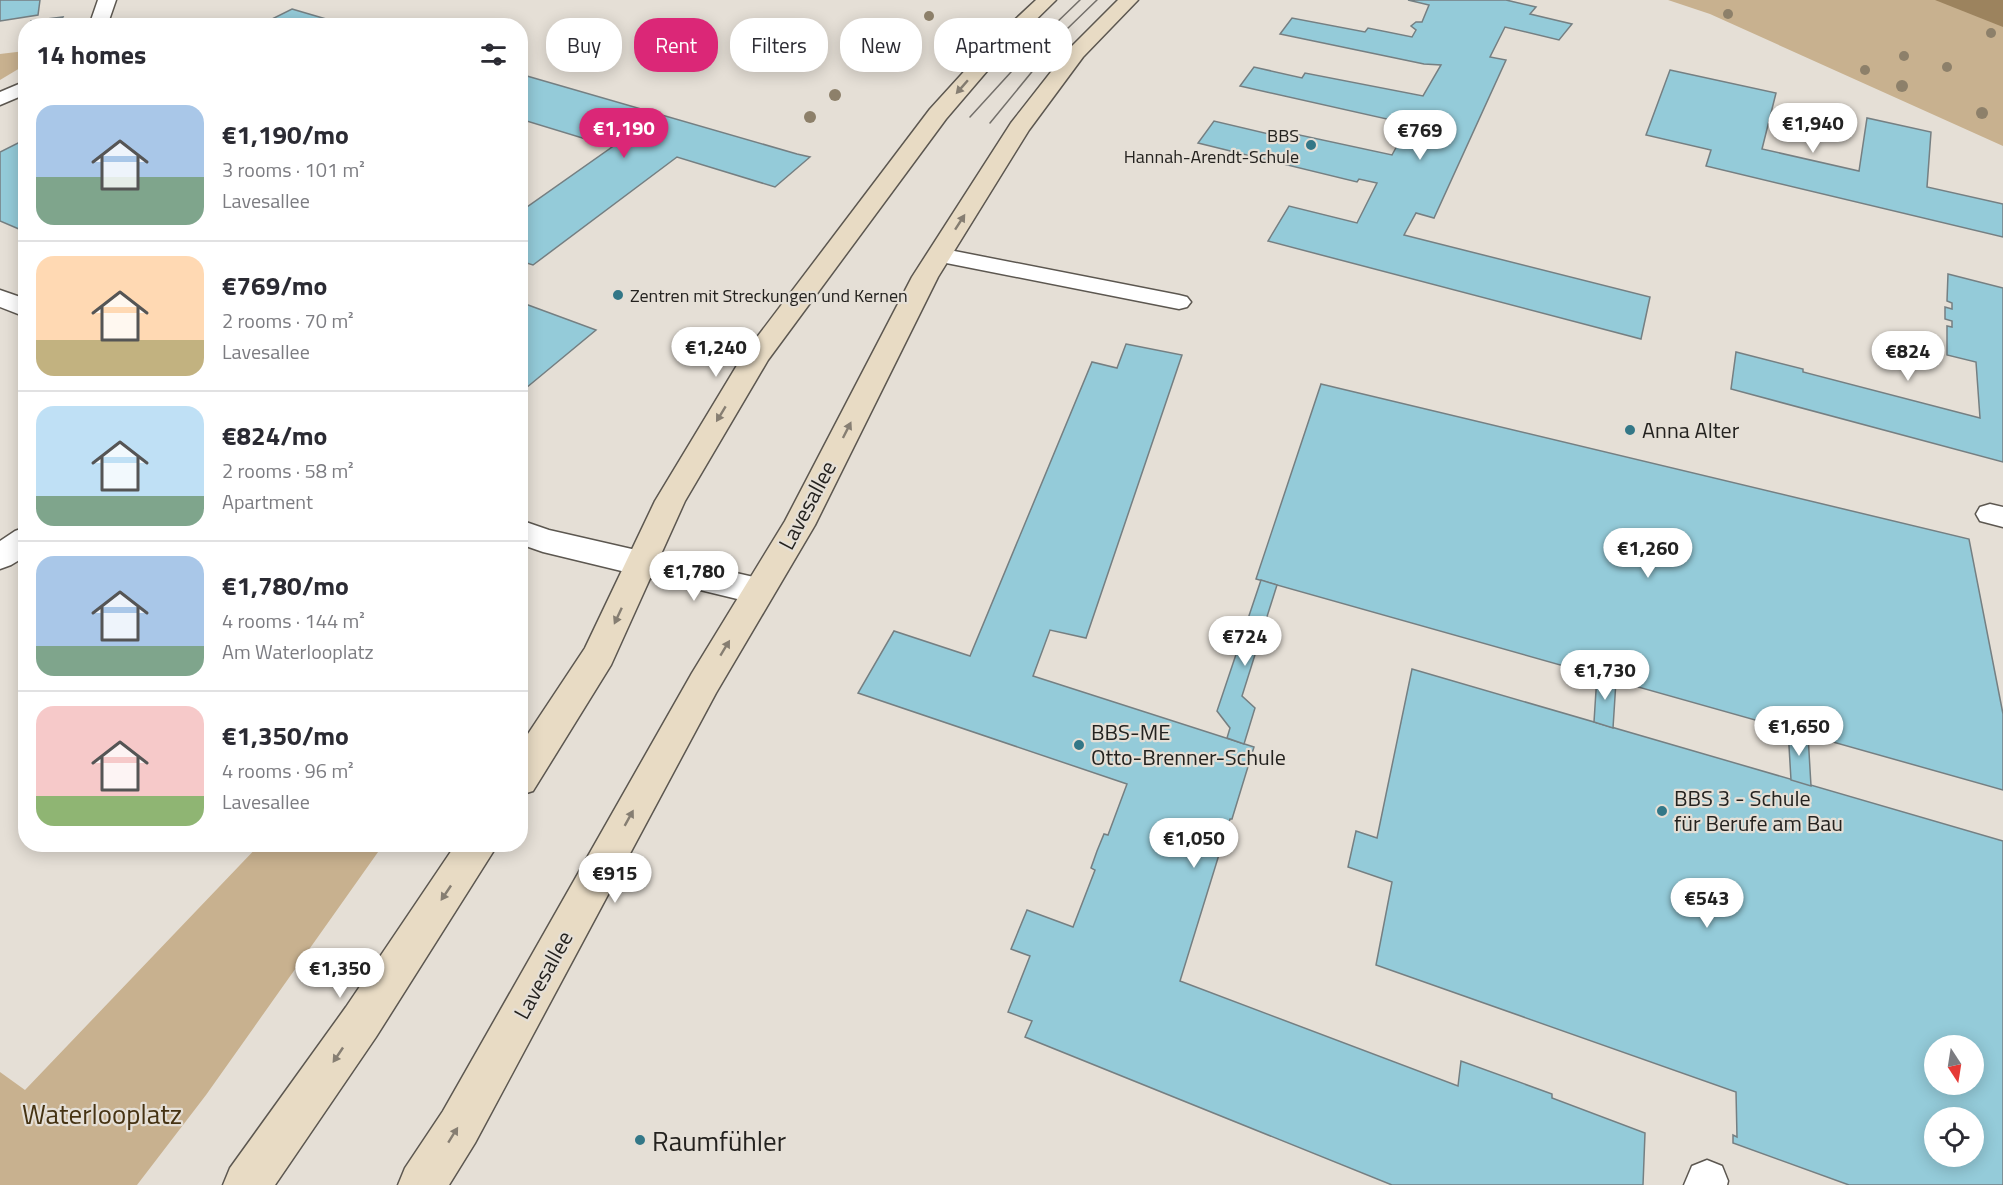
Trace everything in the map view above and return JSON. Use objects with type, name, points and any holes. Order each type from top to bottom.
[{"type":"main road","points":[[528,767],[599,655],[669,501],[756,357],[938,114],[998,46],[1047,0]]},
{"type":"main road","name":"Lavesallee","points":[[422,1185],[459,1127],[704,683],[799,525],[939,255],[1019,128],[1077,53],[1129,0]]},
{"type":"main road","points":[[247,1185],[349,1040],[474,852]]},
{"type":"street","points":[[0,298],[18,306]]},
{"type":"street","points":[[528,534],[543,540],[758,591]]},
{"type":"street","points":[[0,557],[18,545]]},
{"type":"lane","points":[[101,18],[107,3]]},
{"type":"lane","points":[[0,99],[18,91]]},
{"type":"lane","points":[[939,255],[1179,302]]},
{"type":"green space","points":[[1668,0],[2003,0],[2003,146],[1710,14]]},
{"type":"green space","points":[[18,52],[18,69],[0,80],[0,54]]},
{"type":"green space","name":"Waterlooplatz","points":[[252,852],[378,852],[206,1095],[137,1185],[0,1185],[0,1072],[25,1090]]},
{"type":"shaded area","points":[[1935,0],[2003,0],[2003,27]]},
{"type":"building","points":[[0,0],[40,0],[38,15],[0,21]]},
{"type":"building","points":[[1408,0],[1506,0],[1536,7],[1530,14],[1572,24],[1559,40],[1505,27],[1490,57],[1506,60],[1434,218],[1416,213],[1404,235],[1650,297],[1641,339],[1268,241],[1289,206],[1357,223],[1377,183],[1359,179],[1357,182],[1198,143],[1214,121],[1290,139],[1295,134],[1392,155],[1411,120],[1393,116],[1391,120],[1240,86],[1254,67],[1302,78],[1305,73],[1423,96],[1441,65],[1424,64],[1280,34],[1292,18],[1365,32],[1368,28],[1412,37],[1416,30],[1411,26],[1416,22],[1422,22],[1429,5]]},
{"type":"building","points":[[292,9],[323,18],[274,18]]},
{"type":"building","points":[[1670,70],[1776,93],[1762,149],[1859,171],[1867,118],[1931,132],[1927,187],[2003,204],[2003,237],[1706,166],[1711,150],[1646,135]]},
{"type":"building","points":[[528,76],[810,157],[775,187],[677,157],[533,265],[528,263],[528,206],[612,147],[528,121]]},
{"type":"building","points":[[18,143],[18,229],[0,221],[0,152]]},
{"type":"building","points":[[1948,274],[2003,288],[2003,462],[1731,389],[1736,352],[1803,369],[1803,372],[1980,418],[1976,362],[1947,355],[1947,326],[1952,327],[1952,321],[1945,319],[1945,307],[1952,309],[1952,303],[1947,301]]},
{"type":"building","points":[[528,305],[596,330],[528,386]]},
{"type":"building","points":[[1126,344],[1182,355],[1086,638],[1050,630],[1033,676],[1254,747],[1180,981],[1458,1086],[1461,1061],[1552,1094],[1552,1098],[1645,1133],[1643,1185],[1392,1185],[1025,1037],[1032,1021],[1008,1012],[1030,956],[1011,949],[1027,910],[1073,927],[1095,870],[1091,868],[1097,851],[1104,834],[1108,835],[1127,784],[858,693],[894,631],[970,656],[1092,362],[1117,368]]},
{"type":"building","points":[[1321,384],[1969,539],[2003,714],[2003,790],[1256,579]]},
{"type":"building","points":[[1261,580],[1277,585],[1242,696],[1255,708],[1244,744],[1227,738],[1230,728],[1217,711]]},
{"type":"building","points":[[1412,669],[2003,841],[2003,1185],[1849,1185],[1733,1143],[1733,1135],[1737,1137],[1736,1092],[1376,965],[1392,882],[1348,867],[1356,831],[1377,838]]},
{"type":"building","points":[[1597,675],[1616,681],[1613,728],[1594,722]]},
{"type":"building","points":[[1788,729],[1808,735],[1811,786],[1791,780]]},
{"type":"tram line","points":[[970,117],[1053,26],[1080,0]]},
{"type":"tram line","points":[[990,123],[1067,29],[1097,0]]},
{"type":"place","name":"BBS Hannah-Arendt-Schule","points":[[1311,145]]},
{"type":"place","name":"Zentren mit Streckungen und Kernen","points":[[618,295]]},
{"type":"place","name":"Anna Alter","points":[[1630,430]]},
{"type":"place","name":"BBS-ME Otto-Brenner-Schule","points":[[1079,745]]},
{"type":"place","name":"BBS 3 - Schule für Berufe am Bau","points":[[1662,811]]},
{"type":"place","name":"Raumfühler","points":[[640,1140]]}]
